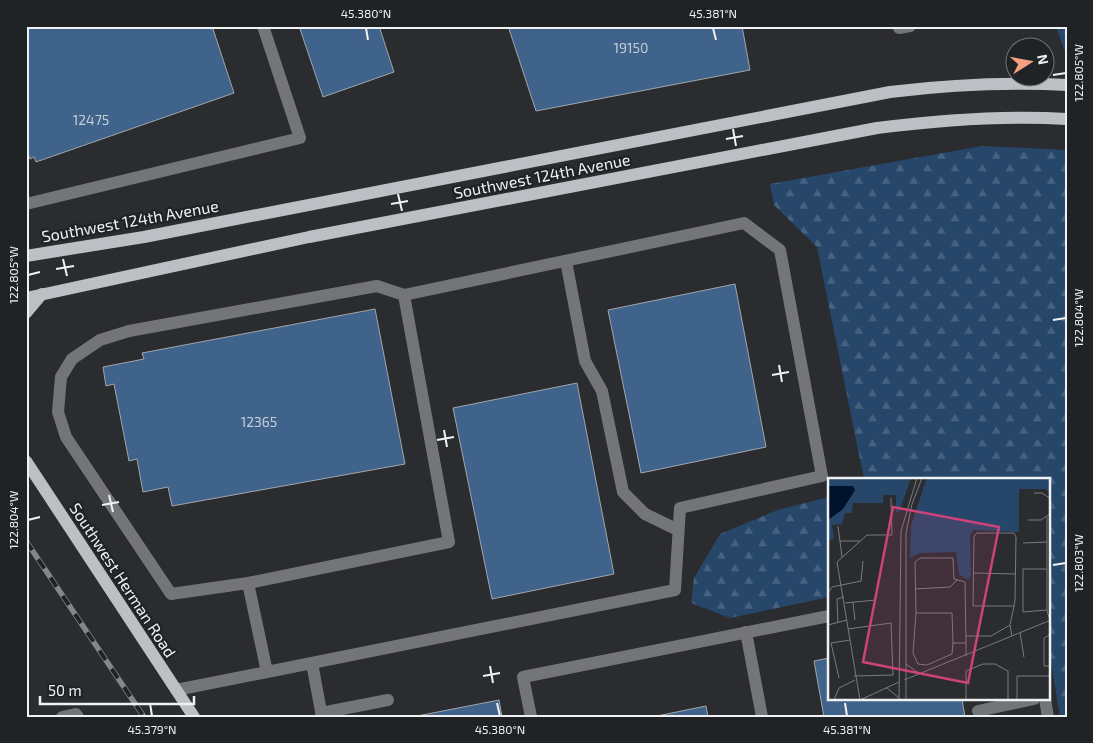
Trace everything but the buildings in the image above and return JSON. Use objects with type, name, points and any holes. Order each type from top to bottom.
[{"type":"main road","name":"Southwest 124th Avenue","points":[[26,256],[144,237],[890,92],[936,86],[1031,83],[1067,85]]},
{"type":"main road","name":"Southwest 124th Avenue","points":[[26,298],[309,237],[876,128],[929,121],[1029,116],[1067,119]]},
{"type":"main road","points":[[26,313],[42,294]]},
{"type":"main road","name":"Southwest Herman Road","points":[[26,461],[194,717]]},
{"type":"lane","points":[[26,204],[300,138],[263,26]]},
{"type":"lane","points":[[899,26],[899,28],[910,26]]},
{"type":"lane","points":[[176,690],[675,590],[680,508],[822,476],[780,250],[744,223],[404,295],[377,286],[129,331],[100,340],[72,359],[61,377],[58,412],[66,436],[170,594],[248,583],[449,542],[404,295]]},
{"type":"lane","points":[[566,261],[585,361],[602,391],[623,492],[645,514],[678,530]]},
{"type":"lane","points":[[248,583],[267,672]]},
{"type":"lane","points":[[531,717],[523,677],[828,616]]},
{"type":"lane","points":[[746,632],[762,717]]},
{"type":"lane","points":[[312,663],[322,715],[388,700]]},
{"type":"lane","points":[[978,711],[1029,700]]},
{"type":"lane","points":[[1045,700],[1048,717]]},
{"type":"lane","points":[[62,717],[76,714],[78,717]]},
{"type":"green space","points":[[1067,27],[1067,50],[1064,49],[1057,29]]},
{"type":"green space","points":[[982,146],[1067,150],[1067,717],[1060,717],[1050,655],[1050,478],[864,478],[817,247],[774,205],[770,184]]},
{"type":"green space","points":[[828,497],[828,597],[730,618],[691,603],[694,578],[720,534],[778,510]]},
{"type":"railway","points":[[26,541],[144,717]]}]
